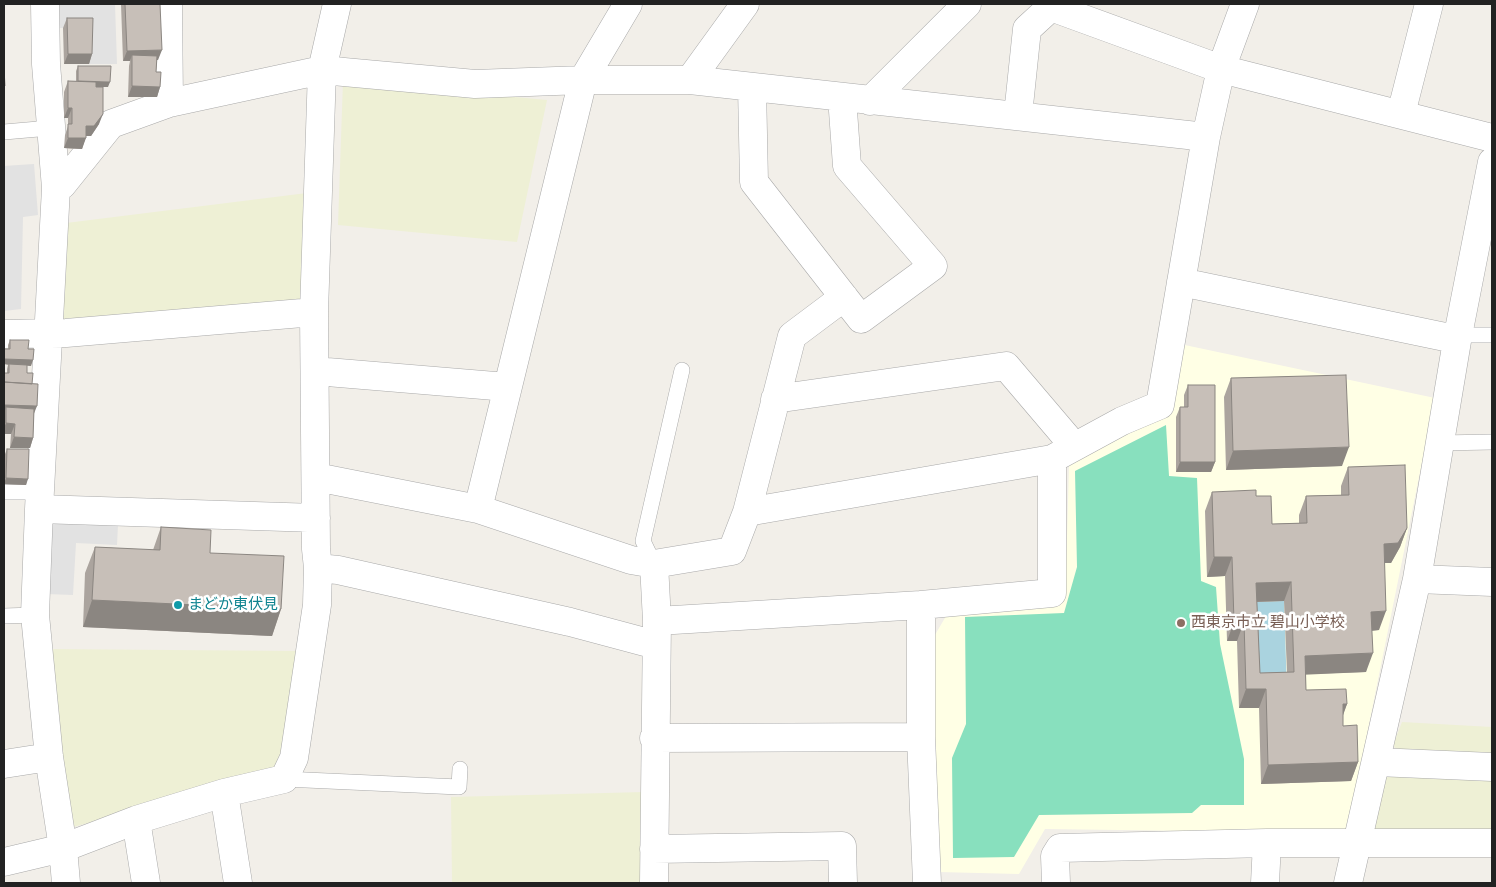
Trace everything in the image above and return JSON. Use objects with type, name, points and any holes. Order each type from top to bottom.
[{"type":"street","points":[[45,4],[50,128],[56,188],[39,501],[35,614],[49,757],[63,848],[66,883]]},
{"type":"street","points":[[168,4],[169,103]]},
{"type":"street","points":[[4,862],[63,848],[136,820],[224,793],[284,779],[294,758],[317,605],[314,312],[322,70],[337,4]]},
{"type":"street","points":[[478,509],[583,80],[628,4]]},
{"type":"street","points":[[690,80],[745,4]]},
{"type":"street","points":[[747,512],[1063,453],[1122,421],[1160,405],[1206,137],[1221,69],[1245,4]]},
{"type":"street","points":[[1401,114],[1429,4]]},
{"type":"street","points":[[870,100],[963,5]]},
{"type":"street","points":[[1018,115],[1027,29],[1051,8],[1221,69],[1492,138]]},
{"type":"street","points":[[56,188],[62,185],[111,124],[169,103],[322,70],[475,84],[583,80],[690,80],[1206,137]]},
{"type":"street","points":[[752,87],[754,182],[861,319],[933,266],[847,166],[842,97]]},
{"type":"street","points":[[1348,883],[1417,579],[1458,335],[1486,224],[1492,162]]},
{"type":"street","points":[[1181,282],[1445,337],[1458,335]]},
{"type":"street","points":[[316,477],[478,509],[631,560],[654,564],[732,552],[747,512],[792,336],[844,297]]},
{"type":"street","points":[[4,334],[66,333],[314,312]]},
{"type":"street","points":[[318,568],[338,570],[570,622],[656,633],[1052,593],[1063,453],[1006,366],[776,399]]},
{"type":"street","points":[[315,371],[507,388]]},
{"type":"street","points":[[39,501],[316,518]]},
{"type":"street","points":[[654,564],[656,633],[654,883]]},
{"type":"street","points":[[1417,579],[1492,582]]},
{"type":"street","points":[[921,605],[921,737],[927,883]]},
{"type":"street","points":[[654,738],[921,737]]},
{"type":"street","points":[[4,764],[49,757]]},
{"type":"street","points":[[1377,762],[1492,767]]},
{"type":"street","points":[[224,793],[238,883]]},
{"type":"street","points":[[136,820],[146,883]]},
{"type":"street","points":[[1056,883],[1055,856],[1060,848],[1267,843],[1492,843]]},
{"type":"street","points":[[1265,883],[1267,843]]},
{"type":"street","points":[[654,849],[842,846],[843,883]]},
{"type":"lane","points":[[4,132],[50,128]]},
{"type":"lane","points":[[1458,335],[1492,335]]},
{"type":"lane","points":[[654,564],[644,540],[682,370]]},
{"type":"lane","points":[[1440,443],[1492,442]]},
{"type":"lane","points":[[4,492],[39,501]]},
{"type":"lane","points":[[4,616],[35,614]]},
{"type":"lane","points":[[284,779],[459,787],[460,769]]},
{"type":"shaded area","points":[[57,4],[115,4],[117,64],[89,64],[89,28],[58,28]]},
{"type":"shaded area","points":[[343,81],[547,100],[517,242],[338,225]]},
{"type":"shaded area","points":[[34,164],[38,215],[23,217],[21,309],[4,311],[4,166]]},
{"type":"shaded area","points":[[307,193],[305,297],[298,303],[65,320],[61,314],[66,223]]},
{"type":"shaded area","points":[[1180,344],[1435,398],[1347,833],[1045,829],[1019,874],[938,872],[932,640],[949,611],[1060,606],[1066,573],[1069,465],[1169,408]]},
{"type":"shaded area","points":[[49,522],[118,525],[117,545],[76,543],[73,595],[46,594]]},
{"type":"shaded area","points":[[45,649],[298,651],[289,753],[273,775],[69,828]]},
{"type":"shaded area","points":[[1402,722],[1492,727],[1492,757],[1399,753],[1393,745]]},
{"type":"shaded area","points":[[1395,770],[1492,776],[1492,834],[1381,835],[1373,827],[1383,780]]},
{"type":"shaded area","points":[[644,792],[644,883],[452,883],[451,797]]},
{"type":"green space","points":[[1166,425],[1169,476],[1197,478],[1201,581],[1216,587],[1220,644],[1244,759],[1244,805],[1201,805],[1192,813],[1039,815],[1014,857],[953,858],[952,758],[966,724],[965,617],[1064,613],[1077,567],[1075,471]]},
{"type":"water","points":[[1284,601],[1287,691],[1253,692],[1249,602]]},
{"type":"building","points":[[125,4],[160,4],[162,50],[127,51]]},
{"type":"building","points":[[67,18],[93,18],[92,54],[68,54]]},
{"type":"building","points":[[132,55],[157,56],[156,72],[161,72],[160,87],[132,86]]},
{"type":"building","points":[[78,66],[111,66],[110,82],[78,81]]},
{"type":"building","points":[[68,81],[96,82],[96,87],[103,87],[103,114],[94,126],[86,126],[86,138],[68,138],[68,124],[72,124],[72,108],[68,108]]},
{"type":"building","points":[[10,340],[29,340],[28,349],[34,349],[33,360],[4,359],[4,349],[10,349]]},
{"type":"building","points":[[9,364],[27,365],[27,373],[33,373],[32,384],[4,382],[4,373],[9,373]]},
{"type":"building","points":[[1346,375],[1349,447],[1233,451],[1231,378]]},
{"type":"building","points":[[4,382],[38,384],[37,406],[4,405]]},
{"type":"building","points":[[1188,385],[1215,385],[1215,462],[1180,462],[1180,407],[1188,407]]},
{"type":"building","points":[[6,407],[34,409],[33,438],[14,437],[15,424],[6,423]]},
{"type":"building","points":[[7,449],[29,449],[28,479],[6,478]]},
{"type":"building","points":[[1405,465],[1407,528],[1398,543],[1384,544],[1386,611],[1371,612],[1373,653],[1305,656],[1306,690],[1346,689],[1347,704],[1343,704],[1343,726],[1357,725],[1358,762],[1268,765],[1266,689],[1246,689],[1244,622],[1234,622],[1232,557],[1214,557],[1212,492],[1256,490],[1256,496],[1271,496],[1272,524],[1307,523],[1306,496],[1349,495],[1348,467]],"holes":[[[1291,582],[1294,672],[1260,673],[1256,583]]]},
{"type":"building","points":[[161,527],[211,530],[210,553],[284,556],[281,609],[92,600],[95,547],[160,550]]},
{"type":"place","name":"まどか東伏見","points":[[178,605]]},
{"type":"place","name":"西東京市立 碧山小学校","points":[[1181,623]]}]
